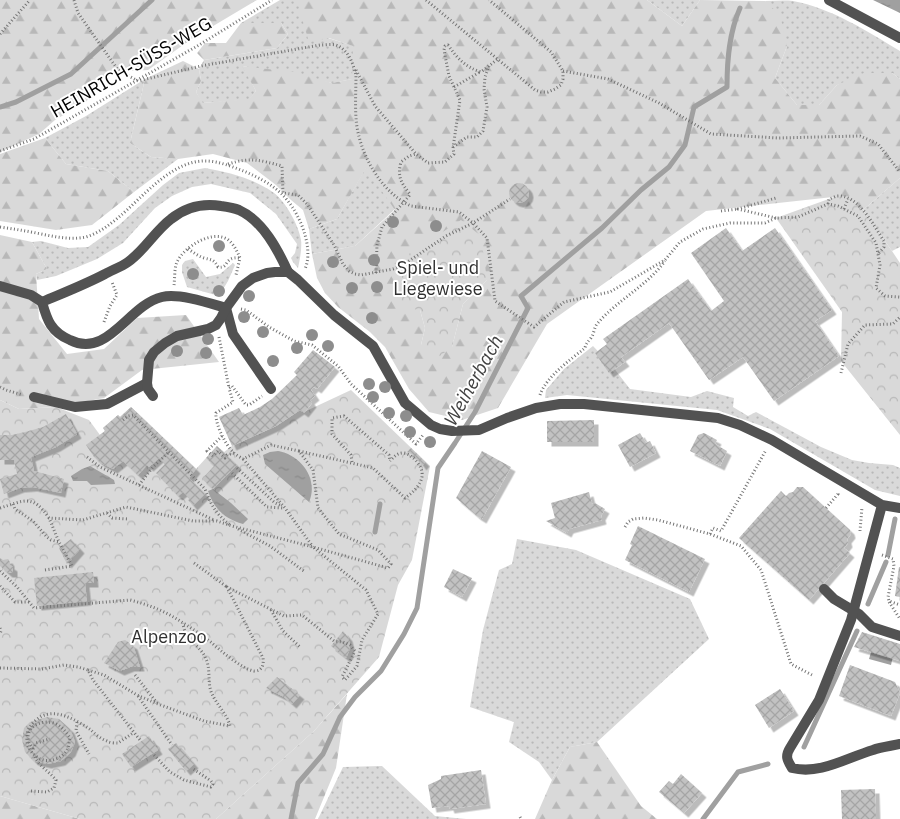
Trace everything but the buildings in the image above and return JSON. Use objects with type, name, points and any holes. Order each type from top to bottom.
[{"type":"street","points":[[829,0],[900,38]]},
{"type":"street","points":[[42,302],[78,288],[127,262],[158,230],[173,217],[188,209],[208,204],[232,207],[251,218],[267,235],[282,258],[288,272],[334,315],[373,346],[405,403],[431,425],[452,431],[473,431],[536,408],[560,404],[584,404],[718,418],[740,424],[772,440],[882,506],[900,508]]},
{"type":"street","points":[[153,396],[148,389],[147,383],[149,360],[154,352],[177,336],[208,329],[216,325],[222,318],[226,308],[247,281],[260,274],[288,272]]},
{"type":"street","points":[[0,286],[30,295],[42,302],[54,330],[73,342],[85,344],[96,343],[107,338],[146,304],[162,297],[172,296],[226,308]]},
{"type":"street","points":[[226,308],[233,334],[271,389]]},
{"type":"street","points":[[34,397],[75,407],[107,404],[147,383]]},
{"type":"street","points":[[882,506],[854,610],[819,700],[787,752],[786,759],[792,768],[810,770],[824,768],[873,750],[900,744]]},
{"type":"street","points":[[824,589],[834,599],[860,614],[872,626],[900,636]]},
{"type":"path","points":[[0,34],[30,0]]},
{"type":"path","points":[[74,0],[78,13],[118,70],[138,81],[201,66],[320,45],[336,45],[348,55],[375,106],[416,154],[428,163],[445,162],[454,154],[453,148],[460,100],[449,76],[444,50],[445,46],[448,45],[459,60],[470,68],[481,72]]},
{"type":"path","name":"HEINRICH-SÜSS-WEG","points":[[0,151],[34,139],[138,81],[272,0]]},
{"type":"path","points":[[426,0],[534,90],[548,92],[561,85],[563,71],[551,52],[489,0]]},
{"type":"path","points":[[454,87],[481,72],[498,59]]},
{"type":"path","points":[[453,148],[468,136],[477,137],[483,130],[487,107],[484,89],[489,66]]},
{"type":"path","points":[[354,68],[356,75],[356,119],[362,150],[381,184],[404,203],[411,206],[459,212],[473,223],[487,238],[495,301],[534,327],[564,302],[610,292],[665,260]]},
{"type":"path","points":[[563,71],[608,79],[659,103],[711,134],[778,138],[860,136],[878,144],[900,172]]},
{"type":"path","points":[[376,273],[377,245],[382,227],[410,194],[400,179],[398,170],[401,162],[409,156],[416,154]]},
{"type":"path","points":[[226,165],[243,159],[260,160],[282,166],[283,193]]},
{"type":"path","points":[[0,227],[63,238],[75,239],[88,236],[113,222],[169,173],[182,165],[207,160],[226,165],[261,180],[283,193],[292,204],[306,240],[308,257],[307,265],[298,280]]},
{"type":"path","points":[[283,193],[298,195],[307,204],[334,245],[342,264],[349,271],[361,275],[393,269],[402,265],[446,236],[473,223],[510,199]]},
{"type":"path","points":[[828,204],[829,199],[836,196],[848,199],[863,210],[884,241],[884,247],[878,254]]},
{"type":"path","points":[[722,211],[738,210],[776,198]]},
{"type":"path","points":[[844,209],[848,199]]},
{"type":"path","points":[[738,210],[776,218],[798,217],[828,204],[838,206],[858,216],[876,243],[880,265],[876,288],[885,296],[900,297]]},
{"type":"path","points":[[536,408],[542,390],[560,368],[585,348],[596,326],[657,272],[680,242],[703,229],[730,223],[765,223],[776,218]]},
{"type":"path","points":[[866,228],[872,222]]},
{"type":"path","points":[[172,296],[175,268],[178,261],[188,249],[201,240],[208,238],[221,237],[234,245],[240,258],[234,281],[242,286]]},
{"type":"path","points":[[188,249],[203,258],[212,259],[221,268],[233,257],[240,258]]},
{"type":"path","points":[[103,325],[117,294],[109,272]]},
{"type":"path","points":[[226,308],[246,310],[269,327],[294,341],[312,345],[338,366],[351,384],[416,444]]},
{"type":"path","points":[[841,373],[848,344],[865,325],[893,324],[900,317]]},
{"type":"path","points":[[194,563],[226,587],[284,616],[302,615],[334,641],[350,645],[355,651],[342,677],[345,680],[357,666],[362,640],[378,614],[366,590],[313,547],[285,508],[244,459],[234,453],[222,436],[215,418],[216,413],[233,402],[216,325]]},
{"type":"path","points":[[229,388],[232,386],[246,405],[249,405]]},
{"type":"path","points":[[0,387],[34,397]]},
{"type":"path","points":[[123,420],[133,415],[204,489],[219,516],[232,526],[270,546],[305,572]]},
{"type":"path","points":[[244,459],[271,445],[352,462],[373,468],[405,498],[414,492],[423,476],[421,467],[414,458],[404,453],[397,454],[390,461],[389,455],[344,416],[332,418],[332,434],[351,454],[352,462]]},
{"type":"path","points":[[222,436],[207,451],[213,456],[218,451],[225,458],[227,455],[234,453]]},
{"type":"path","points":[[710,534],[713,528],[721,530],[768,448]]},
{"type":"path","points":[[87,457],[100,467],[217,521],[388,568],[391,564],[378,550],[340,534],[318,508],[313,470],[299,451]]},
{"type":"path","points":[[139,485],[153,467],[169,452]]},
{"type":"path","points":[[237,468],[275,503],[285,508]]},
{"type":"path","points":[[232,473],[267,506],[285,508]]},
{"type":"path","points":[[826,508],[838,494],[832,488]]},
{"type":"path","points":[[860,531],[864,494]]},
{"type":"path","points":[[0,508],[25,501],[32,502],[43,510],[49,518],[72,566],[45,570]]},
{"type":"path","points":[[13,504],[15,509],[33,521],[46,537],[59,542]]},
{"type":"path","points":[[49,518],[83,520],[126,508],[193,521],[217,521]]},
{"type":"path","points":[[107,513],[112,518],[128,519]]},
{"type":"path","points":[[626,527],[628,522],[633,519],[658,520],[710,534],[741,546],[761,570],[791,664],[826,682]]},
{"type":"path","points":[[870,550],[893,559],[894,566],[888,597],[900,619]]},
{"type":"path","points":[[0,571],[17,587],[34,608],[130,600],[154,606],[183,623],[235,661],[251,670],[260,670],[264,663],[263,658],[226,587]]},
{"type":"path","points":[[0,586],[15,602],[30,602]]},
{"type":"path","points":[[889,601],[900,604]]},
{"type":"path","points":[[271,609],[283,631],[300,647]]},
{"type":"path","points":[[0,668],[42,669],[64,665],[78,667],[104,675],[137,695],[158,704],[204,721],[230,726],[212,694],[207,660],[203,653],[187,637],[183,623]]},
{"type":"path","points":[[0,628],[2,631],[0,634]]},
{"type":"path","points":[[88,670],[93,680],[140,740]]},
{"type":"path","points":[[135,675],[158,704]]},
{"type":"path","points":[[137,695],[172,745]]},
{"type":"path","points":[[31,791],[47,792],[54,788],[56,780],[35,758],[33,749],[28,740],[29,732],[34,726],[43,723],[54,723],[64,730],[70,738],[67,749],[60,758],[50,761],[39,758],[30,751],[26,741],[27,731],[39,716],[64,715],[106,741],[118,743],[133,733]]},
{"type":"path","points":[[77,722],[76,730],[89,754]]},
{"type":"path","points":[[33,749],[36,743],[50,739]]},
{"type":"path","points":[[154,755],[170,772],[184,780],[211,787],[213,784],[211,781],[192,768]]},
{"type":"green space","points":[[0,0],[257,0],[193,38],[148,70],[108,72],[86,102],[55,120],[39,134],[0,152]]},
{"type":"green space","points":[[280,0],[301,0],[328,38],[354,46],[353,79],[332,83],[243,66],[256,91],[249,100],[202,103],[196,92],[201,81],[199,69],[204,60],[277,48],[288,34],[281,23],[241,23]]},
{"type":"green space","points":[[301,0],[647,0],[682,26],[700,0],[765,1],[780,15],[787,46],[775,78],[797,105],[819,105],[837,85],[864,73],[892,73],[900,79],[900,178],[863,210],[833,197],[706,211],[547,324],[498,408],[462,420],[429,412],[409,389],[385,347],[370,332],[338,307],[325,293],[317,278],[312,254],[355,246],[395,210],[366,168],[337,219],[309,229],[303,210],[276,185],[247,163],[213,154],[178,159],[151,157],[130,143],[145,79],[183,61],[199,69],[201,81],[196,92],[203,103],[249,99],[256,91],[242,66],[294,72],[332,83],[352,79],[353,46],[329,38],[309,42],[301,15]],"holes":[[[487,280],[463,304],[452,347],[421,345],[425,328],[420,310]]]},
{"type":"green space","points":[[647,0],[700,0],[682,26]]},
{"type":"green space","points":[[765,1],[793,1],[807,4],[848,21],[875,36],[900,51],[900,79],[892,73],[837,85],[819,105],[797,105],[775,78],[787,46]]},
{"type":"green space","points":[[241,23],[281,23],[288,34],[277,48],[204,60],[197,53],[205,43],[226,43]]},
{"type":"green space","points":[[145,79],[130,143],[151,157],[178,159],[134,192],[108,171],[66,164],[45,138],[86,116]]},
{"type":"green space","points":[[45,138],[66,164],[108,171],[134,192],[92,225],[56,230],[0,221],[0,154]]},
{"type":"green space","points":[[366,167],[395,209],[355,246],[312,254],[309,229],[337,219]]},
{"type":"green space","points":[[205,168],[250,180],[267,188],[279,197],[291,215],[300,234],[301,247],[298,268],[291,258],[295,253],[297,244],[276,214],[250,193],[211,184],[192,187],[172,196],[155,208],[123,243],[97,259],[56,276],[37,280],[36,274],[47,269],[32,242],[41,241],[68,248],[88,247],[119,225],[179,173]]},
{"type":"green space","points":[[900,178],[900,247],[892,251],[863,210]]},
{"type":"green space","points":[[837,196],[846,198],[863,210],[900,263],[900,435],[841,361],[842,312],[776,218]]},
{"type":"green space","name":"Spiel- und Liegewiese","points":[[461,220],[481,236],[487,280],[463,304],[452,347],[433,361],[421,345],[425,328],[420,310],[406,308],[395,298],[392,265]]},
{"type":"green space","points":[[0,235],[32,242],[47,269],[36,274],[39,319],[67,354],[104,349],[137,318],[186,315],[219,362],[142,370],[104,398],[56,407],[19,409],[0,400]]},
{"type":"green space","points":[[193,259],[206,277],[220,274],[233,263],[235,265],[219,296],[187,287],[182,272],[182,265],[185,261]]},
{"type":"green space","points":[[593,346],[630,389],[691,397],[707,391],[734,398],[733,407],[748,416],[756,412],[821,447],[852,460],[893,465],[900,468],[900,496],[875,490],[770,429],[717,410],[567,395],[545,398],[546,390],[564,369]]},
{"type":"green space","name":"Alpenzoo","points":[[351,390],[430,466],[412,560],[398,585],[379,657],[314,731],[216,819],[80,819],[0,796],[0,400],[19,409],[56,407],[89,420],[100,435],[105,431],[103,428],[131,407],[196,469],[217,446],[224,452],[232,446],[276,426],[300,410],[304,412]]},
{"type":"green space","points":[[517,539],[576,550],[690,599],[709,639],[597,742],[570,747],[552,780],[539,762],[509,742],[514,722],[470,707],[483,630],[499,570],[512,564]]},
{"type":"green space","points":[[347,694],[336,768],[315,819],[216,819],[314,731]]},
{"type":"green space","points":[[597,742],[641,806],[657,819],[535,819],[552,780],[570,747]]},
{"type":"green space","points":[[382,766],[435,816],[466,819],[318,819],[343,767]]},
{"type":"green space","points":[[0,796],[80,819],[0,819]]},
{"type":"water","points":[[873,0],[900,0],[900,13]]},
{"type":"water","points":[[278,451],[294,457],[306,469],[312,485],[309,502],[265,464],[263,455]]},
{"type":"water","points":[[90,466],[114,480],[115,484],[91,485],[87,481],[73,481],[71,476]]},
{"type":"water","points":[[213,489],[248,519],[243,524],[226,516],[217,508],[208,491]]},
{"type":"water","points":[[872,649],[893,656],[891,665],[869,659]]},
{"type":"waterway","points":[[0,107],[16,102],[71,74],[152,0]]},
{"type":"waterway","name":"Weiherbach","points":[[291,819],[298,783],[323,754],[340,717],[355,697],[381,671],[404,634],[417,608],[438,468],[475,412],[528,308],[521,296],[602,228],[641,190],[669,167],[685,145],[694,107],[727,87],[729,47],[733,27],[740,8]]},
{"type":"waterway","points":[[375,532],[380,504]]},
{"type":"waterway","points":[[888,555],[895,519]]},
{"type":"waterway","points":[[868,604],[886,562]]},
{"type":"waterway","points":[[804,747],[857,631]]},
{"type":"waterway","points":[[703,819],[738,772],[768,764]]}]
